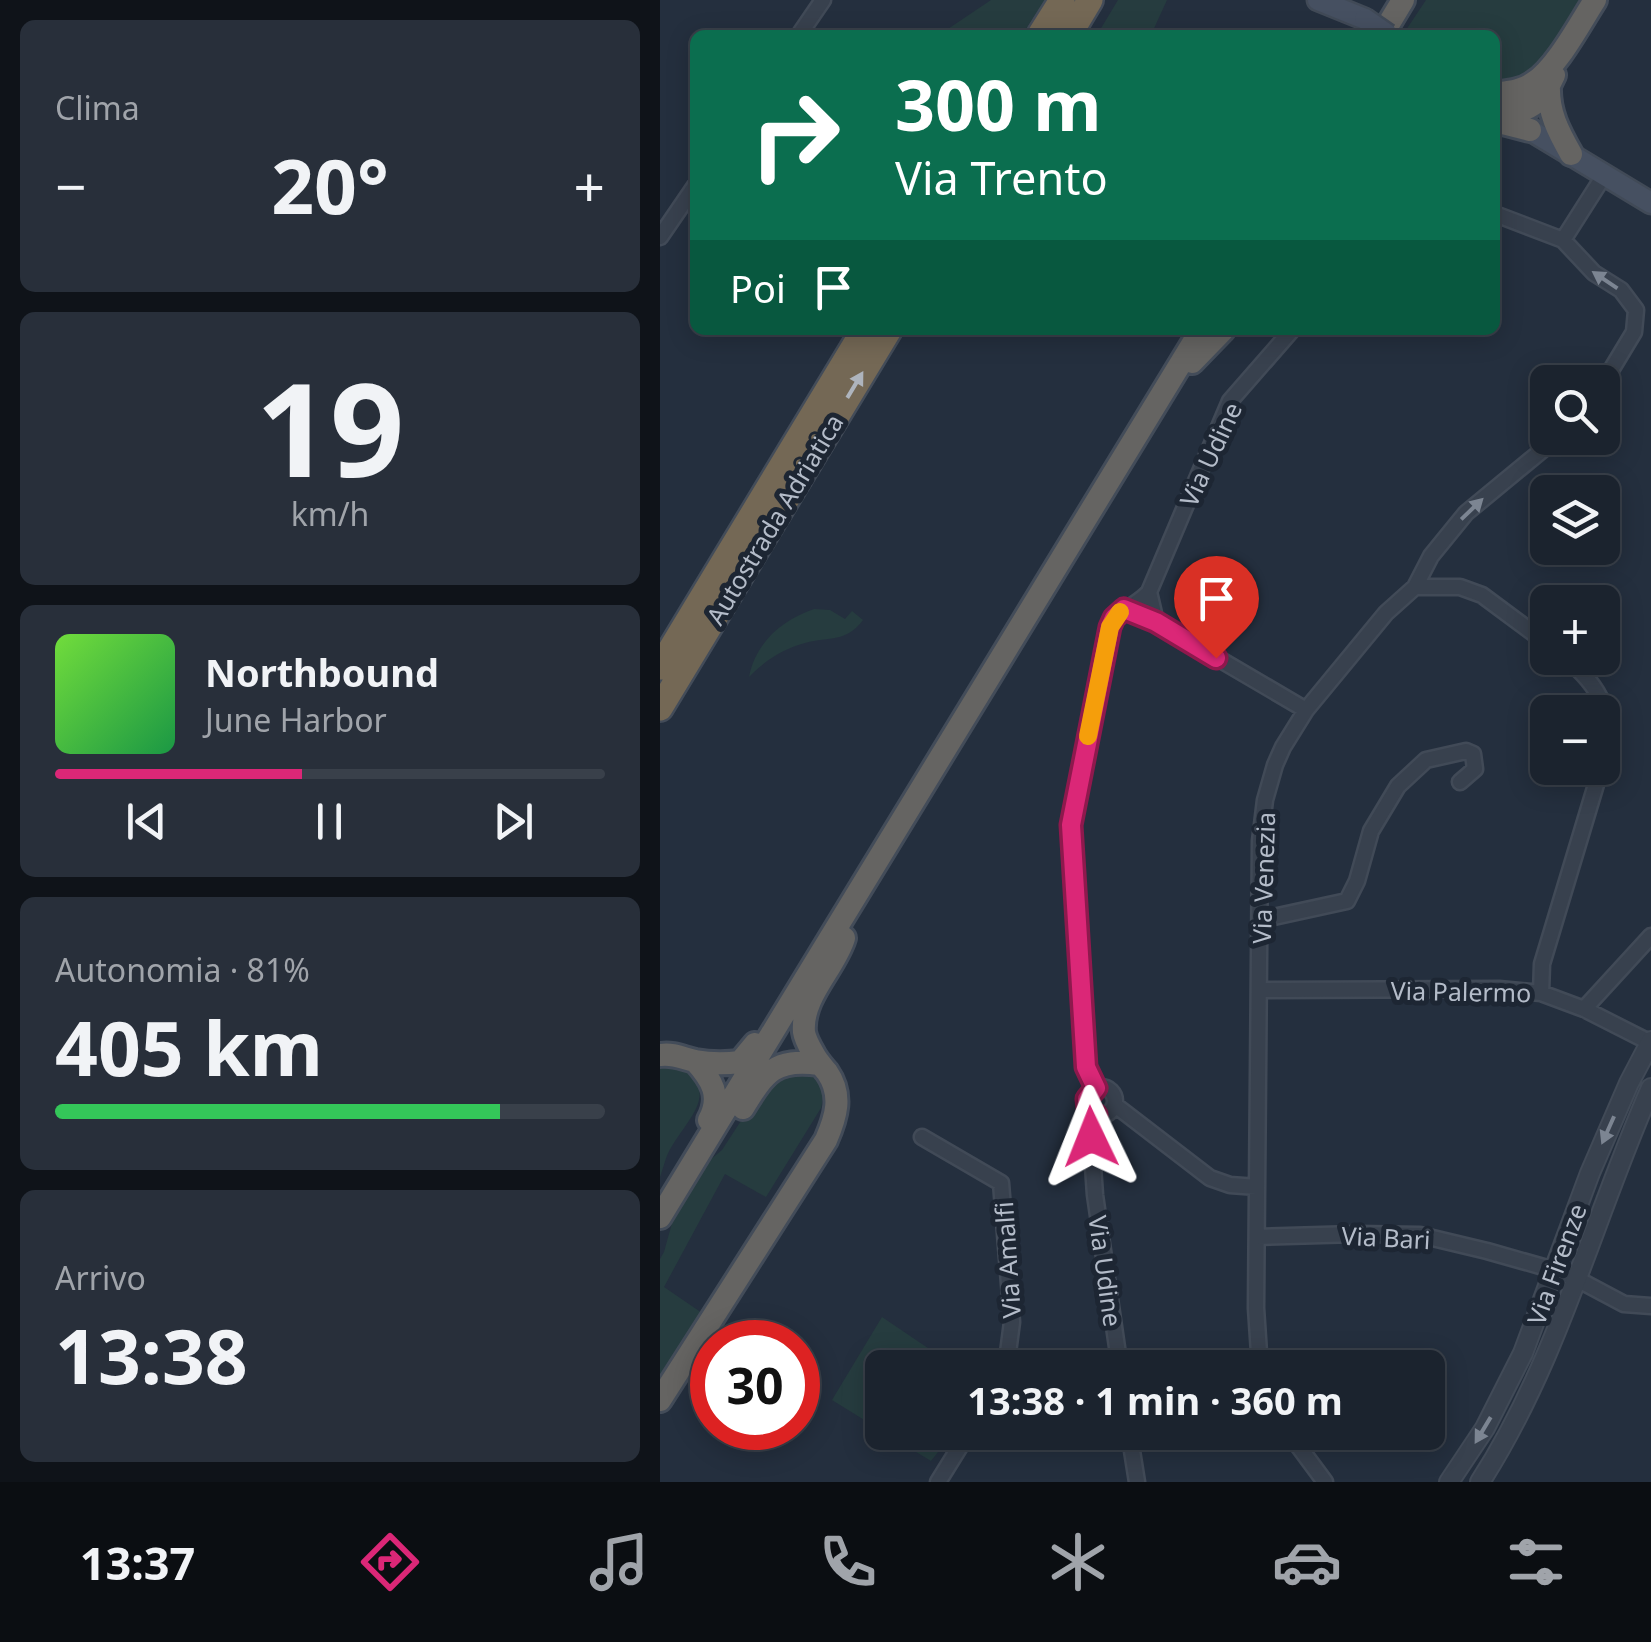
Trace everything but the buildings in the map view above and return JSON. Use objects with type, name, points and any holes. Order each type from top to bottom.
[{"type":"highway","points":[[1043,30],[1062,0]]},
{"type":"highway","points":[[1072,30],[1090,0]]},
{"type":"highway","points":[[1378,30],[1404,0]]},
{"type":"highway","points":[[1500,107],[1516,91],[1540,78],[1566,46],[1594,0]]},
{"type":"highway","points":[[1500,109],[1524,111],[1534,105],[1549,86],[1566,46]]},
{"type":"highway","points":[[1549,86],[1556,128],[1571,154]]},
{"type":"highway","points":[[1500,110],[1530,130]]},
{"type":"highway","name":"Autostrada Adriatica","points":[[660,667],[861,335]]},
{"type":"highway","name":"Autostrada Adriatica","points":[[660,708],[886,335]]},
{"type":"highway","points":[[660,1217],[1198,335]]},
{"type":"highway","points":[[1158,397],[1218,335]]},
{"type":"highway","points":[[660,1400],[834,1122],[838,1104],[835,1087],[804,1036],[804,1020],[844,940],[844,914]]},
{"type":"highway","points":[[660,1055],[671,1053],[722,1064],[740,1062],[776,1010],[795,996]]},
{"type":"highway","points":[[691,1165],[713,1112],[716,1094],[695,1060]]},
{"type":"highway","points":[[691,1165],[719,1146],[757,1085],[771,1072],[784,1064],[819,1064]]},
{"type":"main road","points":[[1318,0],[1378,30]]},
{"type":"main road","points":[[1341,0],[1378,30]]},
{"type":"main road","points":[[1530,130],[1651,202]]},
{"type":"street","points":[[802,30],[823,0]]},
{"type":"street","points":[[1563,240],[1605,174]]},
{"type":"street","points":[[660,237],[690,193]]},
{"type":"street","points":[[1500,216],[1563,240],[1594,273],[1621,290],[1636,310],[1634,332],[1614,365]]},
{"type":"street","name":"Via Udine","points":[[1150,592],[1230,401],[1288,335]]},
{"type":"street","name":"Via Venezia","points":[[1258,1350],[1260,840],[1275,765],[1306,710],[1386,614],[1415,587],[1431,556],[1466,513],[1536,455]]},
{"type":"street","points":[[1415,587],[1460,587],[1482,595],[1530,631]]},
{"type":"street","points":[[1124,609],[1150,592]]},
{"type":"street","points":[[1150,592],[1156,622]]},
{"type":"street","points":[[1124,609],[1156,622],[1306,710]]},
{"type":"street","name":"Via Udine","points":[[1118,1350],[1096,1195],[1091,1137],[1096,1115],[1088,1108],[1087,1099],[1096,1088],[1086,1067],[1071,825],[1110,627],[1124,609]]},
{"type":"street","points":[[1582,675],[1598,695]]},
{"type":"street","points":[[1260,920],[1347,901],[1371,831],[1398,786],[1426,760],[1466,751],[1473,754],[1476,769],[1460,782]]},
{"type":"street","points":[[1542,993],[1542,964],[1596,785]]},
{"type":"street","points":[[1584,1009],[1651,936]]},
{"type":"street","name":"Via Palermo","points":[[1259,990],[1500,989],[1542,993],[1651,1042]]},
{"type":"street","name":"Via Firenze","points":[[1480,1482],[1540,1372],[1590,1172],[1651,1042]]},
{"type":"street","points":[[1096,1088],[1109,1089],[1115,1105],[1108,1114],[1096,1115]]},
{"type":"street","name":"Via Firenze","points":[[1449,1482],[1486,1428],[1567,1275],[1651,1088]]},
{"type":"street","points":[[1115,1105],[1210,1178],[1230,1185],[1257,1187]]},
{"type":"street","name":"Via Amalfi","points":[[922,1136],[1002,1183],[1012,1322],[1008,1350]]},
{"type":"street","name":"Via Bari","points":[[1257,1237],[1420,1235],[1487,1250],[1567,1275],[1624,1304],[1651,1306]]},
{"type":"street","points":[[938,1482],[958,1450]]},
{"type":"street","points":[[1132,1450],[1136,1482]]},
{"type":"street","points":[[1301,1450],[1325,1482]]},
{"type":"green space","points":[[991,0],[1045,0],[1025,30],[946,30]]},
{"type":"green space","points":[[1118,0],[1167,0],[1153,30],[1100,30]]},
{"type":"green space","points":[[1426,0],[1579,0],[1539,69],[1528,79],[1500,84],[1500,30],[1406,30]]},
{"type":"green space","points":[[814,609],[830,610],[845,619],[852,611],[863,620],[844,636],[782,652],[749,677],[752,664],[772,634],[791,619]]},
{"type":"green space","points":[[681,1062],[692,1073],[700,1094],[693,1114],[668,1153],[660,1177],[660,1063]]},
{"type":"green space","points":[[777,1072],[813,1072],[823,1088],[821,1108],[766,1197],[725,1174],[664,1287],[702,1313],[698,1320],[690,1320],[690,1332],[660,1380],[660,1259],[672,1223],[710,1160],[722,1150]]},
{"type":"green space","points":[[882,1317],[931,1350],[865,1350],[865,1420],[832,1400]]},
{"type":"green space","points":[[913,1450],[940,1450],[931,1461]]},
{"type":"slow traffic","points":[[1088,736],[1110,627],[1120,612]]},
{"type":"route","points":[[1091,1137],[1096,1115],[1088,1108],[1087,1099],[1096,1088],[1086,1067],[1071,825],[1110,627],[1124,609],[1156,622],[1216,658]]}]
